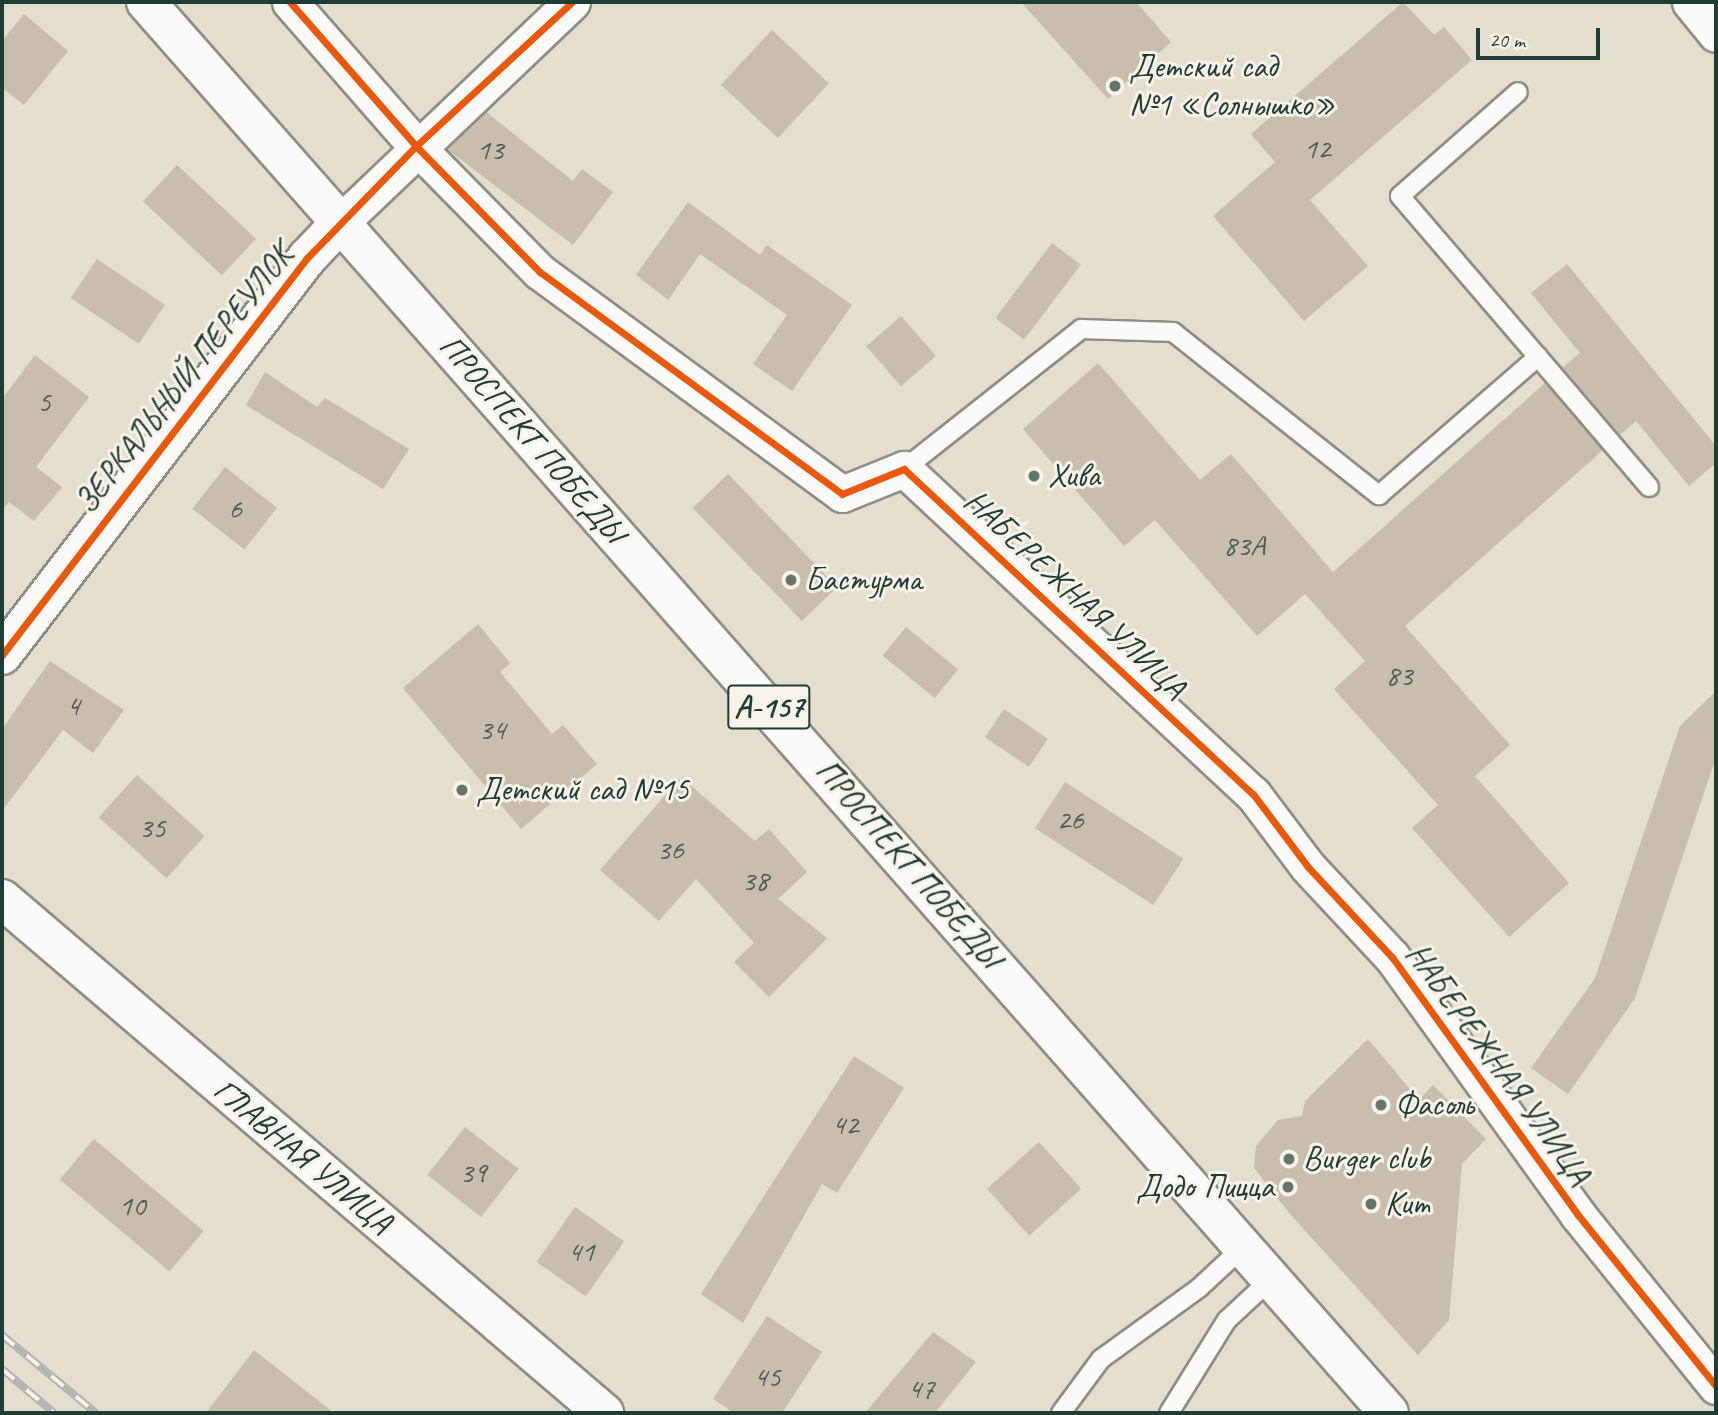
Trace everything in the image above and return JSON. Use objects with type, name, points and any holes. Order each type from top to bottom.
[{"type":"main road","name":"ПРОСПЕКТ ПОБЕДЫ","points":[[146,2],[1389,1413]]},
{"type":"main road","name":"ЗЕРКАЛЬНЫЙ ПЕРЕУЛОК","points":[[2,655],[307,258],[341,222]]},
{"type":"main road","name":"ГЛАВНАЯ УЛИЦА","points":[[2,898],[605,1413]]},
{"type":"street","points":[[290,2],[416,146],[540,272],[842,494],[904,469]]},
{"type":"street","name":"ЗЕРКАЛЬНЫЙ ПЕРЕУЛОК","points":[[341,222],[416,146],[572,2]]},
{"type":"street","points":[[1690,2],[1716,34]]},
{"type":"street","name":"НАБЕРЕЖНАЯ УЛИЦА","points":[[904,469],[1254,794],[1308,867],[1392,957],[1578,1216],[1716,1386]]},
{"type":"lane","points":[[1518,92],[1400,196],[1649,487]]},
{"type":"lane","points":[[904,469],[1080,329],[1173,332],[1379,495],[1538,357]]},
{"type":"lane","points":[[1061,1413],[1101,1359],[1199,1288],[1243,1248]]},
{"type":"lane","points":[[1169,1413],[1227,1320],[1271,1279]]},
{"type":"building","points":[[1021,2],[1136,2],[1171,42],[1108,99]]},
{"type":"building","points":[[1403,2],[1434,35],[1444,27],[1472,60],[1310,200],[1368,266],[1304,321],[1213,216],[1275,162],[1251,134]]},
{"type":"building","points":[[24,14],[68,51],[24,105],[2,88],[2,41]]},
{"type":"building","points":[[772,30],[829,83],[778,138],[721,85]]},
{"type":"building","points":[[486,112],[573,181],[582,169],[613,192],[573,245],[447,149]]},
{"type":"building","points":[[177,165],[256,239],[222,275],[143,202]]},
{"type":"building","points":[[688,202],[760,255],[767,245],[852,305],[792,391],[753,364],[787,315],[700,254],[668,300],[636,275]]},
{"type":"building","points":[[1052,243],[1081,265],[1024,340],[995,318]]},
{"type":"building","points":[[97,259],[165,305],[139,344],[71,298]]},
{"type":"building","points":[[1567,264],[1716,446],[1716,463],[1689,486],[1636,421],[1620,435],[1562,368],[1580,353],[1531,293]]},
{"type":"building","points":[[901,316],[936,356],[901,386],[866,346]]},
{"type":"building","points":[[35,355],[89,397],[36,467],[62,487],[34,521],[9,502],[2,511],[2,399]]},
{"type":"building","points":[[1098,363],[1200,480],[1231,454],[1333,572],[1545,383],[1603,450],[1405,626],[1510,745],[1475,776],[1569,883],[1509,937],[1412,828],[1438,805],[1334,689],[1365,661],[1305,594],[1257,636],[1155,520],[1124,546],[1023,429]]},
{"type":"building","points":[[265,372],[317,407],[325,398],[409,449],[383,489],[246,405]]},
{"type":"building","points":[[225,467],[277,508],[244,549],[192,509]]},
{"type":"building","points":[[728,474],[837,587],[802,621],[693,508]]},
{"type":"building","points":[[478,624],[510,663],[500,672],[552,734],[563,725],[597,764],[521,829],[403,688]]},
{"type":"building","points":[[906,627],[958,669],[935,698],[883,656]]},
{"type":"building","points":[[50,661],[124,710],[93,753],[63,730],[2,811],[2,729]]},
{"type":"building","points":[[1716,691],[1716,757],[1635,998],[1568,1094],[1531,1068],[1595,978],[1680,726]]},
{"type":"building","points":[[1004,709],[1048,739],[1029,767],[985,737]]},
{"type":"building","points":[[137,775],[205,836],[166,878],[99,817]]},
{"type":"building","points":[[681,777],[755,841],[769,829],[807,872],[778,899],[827,938],[769,997],[734,962],[754,943],[696,879],[659,921],[600,870]]},
{"type":"building","points":[[1065,782],[1183,859],[1153,905],[1035,828]]},
{"type":"building","name":"Кит","points":[[1368,1039],[1419,1100],[1433,1085],[1486,1139],[1462,1164],[1449,1320],[1418,1355],[1290,1214],[1254,1168],[1256,1146],[1278,1120],[1302,1116],[1305,1101]]},
{"type":"building","points":[[854,1056],[904,1088],[837,1193],[822,1184],[743,1323],[701,1294]]},
{"type":"building","points":[[465,1127],[519,1169],[481,1217],[427,1175]]},
{"type":"building","points":[[94,1139],[204,1231],[169,1272],[60,1180]]},
{"type":"building","points":[[1039,1142],[1081,1189],[1029,1236],[987,1189]]},
{"type":"building","points":[[575,1207],[624,1241],[586,1296],[537,1262]]},
{"type":"building","points":[[767,1316],[822,1352],[782,1413],[734,1413],[713,1399]]},
{"type":"building","points":[[933,1332],[976,1362],[935,1413],[865,1413]]},
{"type":"building","points":[[254,1350],[334,1413],[206,1413]]},
{"type":"railway","points":[[2,1335],[96,1413]]},
{"type":"railway","points":[[2,1369],[54,1413]]},
{"type":"cycle path","points":[[290,2],[416,146],[540,272],[842,494],[904,469],[1253,794],[1308,867],[1392,957],[1578,1215],[1716,1386]]},
{"type":"cycle path","points":[[2,655],[307,258],[416,146],[572,2]]},
{"type":"place","name":"Детский сад №1 «Солнышко»","points":[[1115,86]]},
{"type":"place","name":"Хива","points":[[1034,476]]},
{"type":"place","name":"Бастурма","points":[[791,580]]},
{"type":"place","name":"Детский сад №15","points":[[462,790]]},
{"type":"place","name":"Фасоль","points":[[1381,1105]]},
{"type":"place","name":"Burger club","points":[[1289,1159]]},
{"type":"place","name":"Додо Пицца","points":[[1288,1187]]},
{"type":"place","name":"Кит","points":[[1371,1204]]}]
